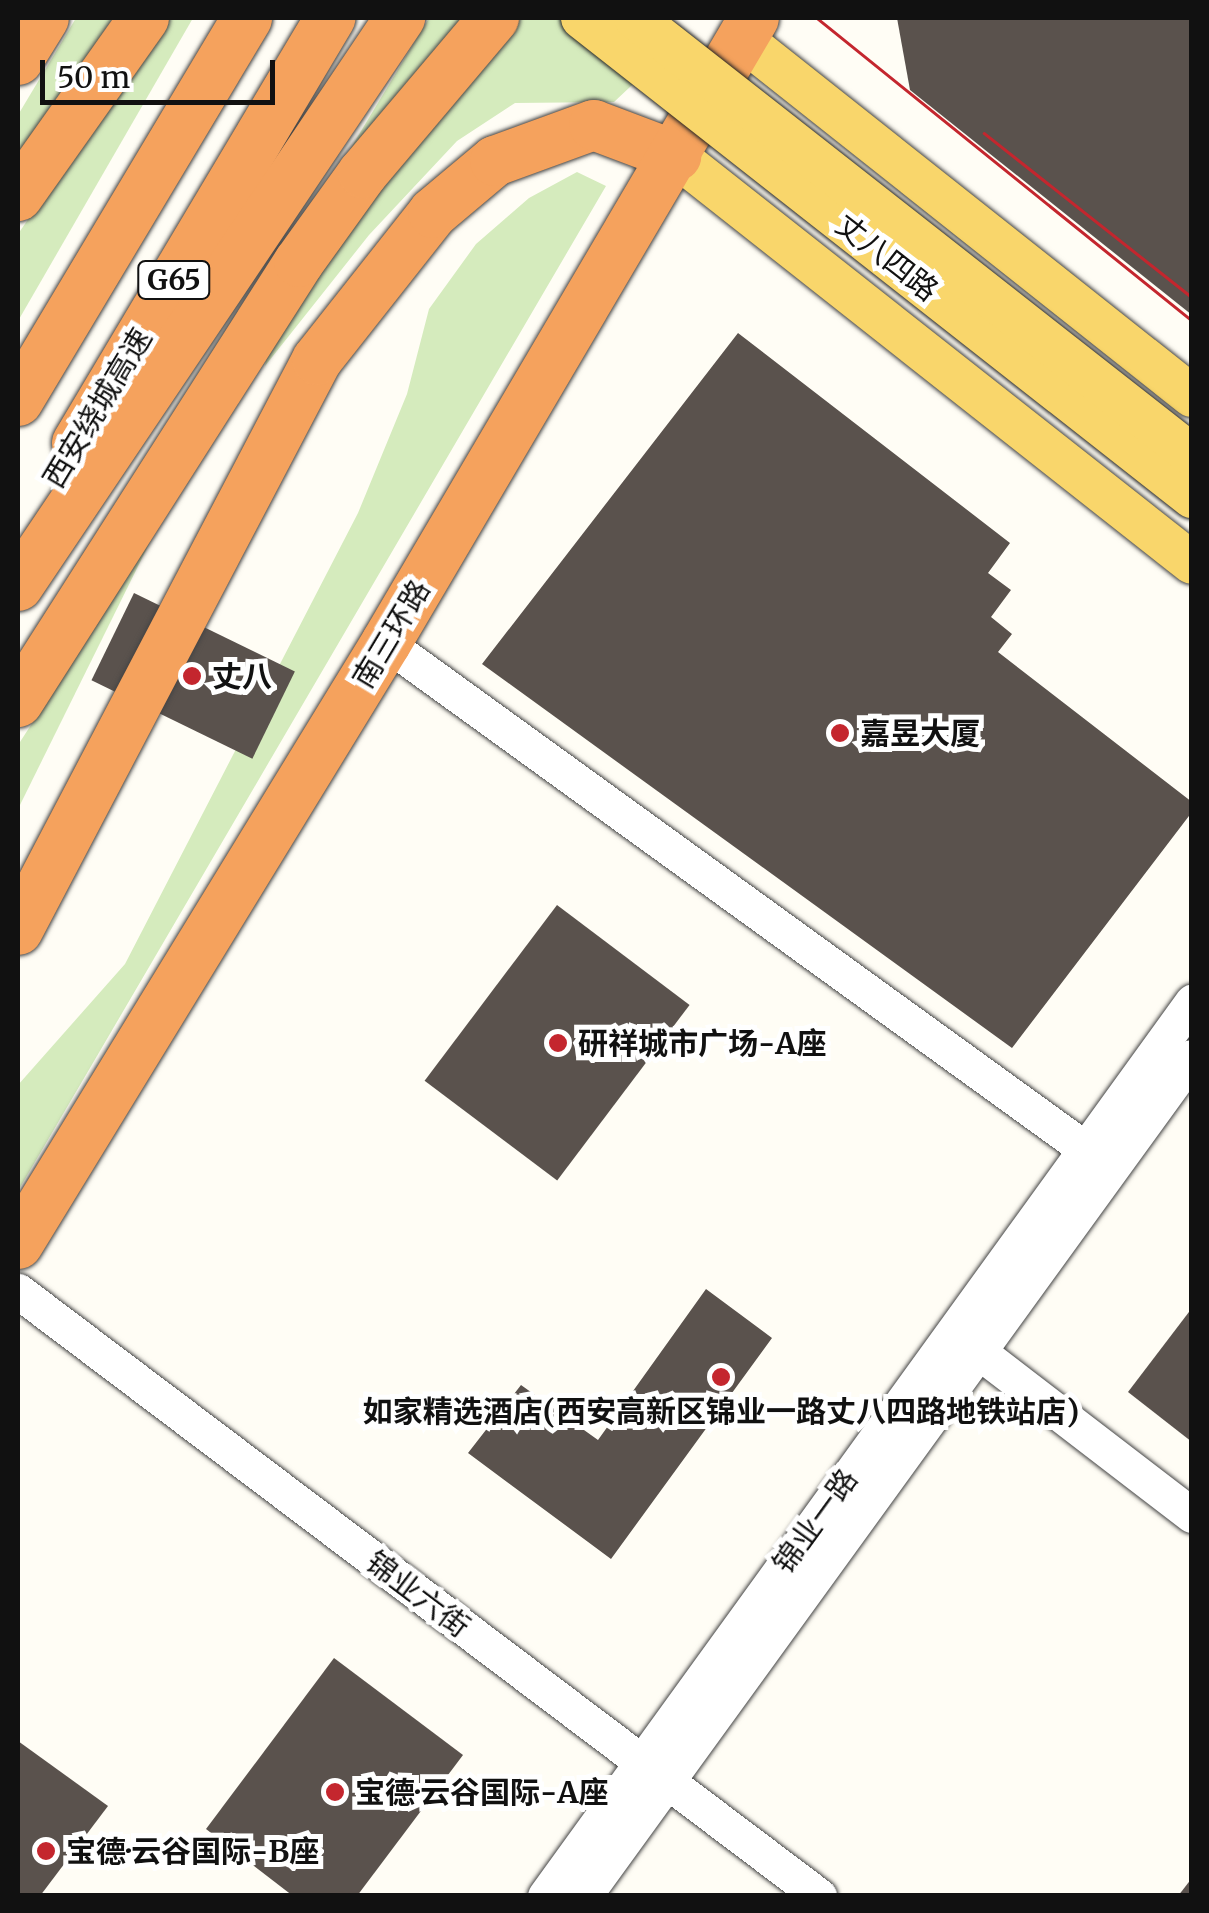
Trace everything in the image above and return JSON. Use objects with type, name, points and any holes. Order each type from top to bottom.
[{"type":"highway","points":[[18,60],[44,18]]},
{"type":"highway","points":[[18,196],[144,18]]},
{"type":"highway","name":"G65","points":[[18,401],[247,18]]},
{"type":"highway","name":"西安绕城高速","points":[[18,541],[330,18]]},
{"type":"highway","points":[[18,586],[400,18]]},
{"type":"highway","points":[[18,702],[299,262],[494,18]]},
{"type":"highway","name":"南三环路","points":[[18,1244],[386,643],[676,156],[741,25]]},
{"type":"highway","points":[[18,930],[317,360],[433,213],[495,160],[594,124],[676,156]]},
{"type":"main road","name":"丈八四路","points":[[582,18],[1192,497]]},
{"type":"main road","name":"丈八四路","points":[[635,18],[1192,454]]},
{"type":"main road","points":[[741,25],[1192,396]]},
{"type":"main road","points":[[676,156],[1192,563]]},
{"type":"street","points":[[386,643],[1084,1148]]},
{"type":"street","name":"锦业一路","points":[[965,1342],[1084,1148],[1192,1002]]},
{"type":"street","name":"锦业一路","points":[[545,1896],[653,1771],[965,1342],[1192,1056]]},
{"type":"street","name":"锦业六街","points":[[18,1292],[819,1896]]},
{"type":"street","points":[[965,1342],[1192,1514]]},
{"type":"street","name":"锦业一路","points":[[584,1896],[653,1771]]},
{"type":"green space","points":[[76,18],[113,18],[18,157],[18,115]]},
{"type":"green space","points":[[166,18],[193,18],[18,321],[18,234]]},
{"type":"green space","points":[[429,18],[467,18],[331,181]]},
{"type":"green space","points":[[517,18],[671,18],[680,40],[614,102],[515,103],[457,141],[369,235],[265,366],[269,343],[354,220]]},
{"type":"green space","points":[[577,172],[606,186],[18,1191],[18,1085],[125,964],[358,513],[407,394],[429,309],[476,244],[529,198]]},
{"type":"green space","points":[[150,542],[18,809],[18,745]]},
{"type":"building","points":[[897,18],[1192,18],[1192,315],[910,90]]},
{"type":"building","name":"嘉昱大厦","points":[[738,333],[1010,543],[988,573],[1011,590],[991,617],[1012,634],[998,652],[1192,802],[1192,812],[1012,1048],[482,664]]},
{"type":"building","name":"丈八","points":[[134,593],[295,671],[252,759],[91,680]]},
{"type":"building","name":"研祥城市广场-A座","points":[[557,905],[690,1005],[557,1181],[425,1081]]},
{"type":"building","points":[[706,1289],[772,1338],[611,1559],[468,1453],[521,1385],[598,1440]]},
{"type":"building","points":[[1192,1308],[1192,1442],[1128,1392]]},
{"type":"building","name":"宝德·云谷国际-A座","points":[[334,1658],[463,1755],[357,1896],[293,1896],[206,1829]]},
{"type":"building","name":"宝德·云谷国际-B座","points":[[18,1741],[108,1806],[40,1896],[18,1896]]},
{"type":"building","points":[[1192,1878],[1192,1896],[1178,1896]]},
{"type":"tram line","points":[[817,18],[1192,321]]},
{"type":"tram line","points":[[984,133],[1192,297]]},
{"type":"place","name":"丈八","points":[[192,676]]},
{"type":"place","name":"嘉昱大厦","points":[[840,733]]},
{"type":"place","name":"研祥城市广场-A座","points":[[558,1043]]},
{"type":"place","name":"如家精选酒店(西安高新区锦业一路丈八四路地铁站店)","points":[[721,1377]]},
{"type":"place","name":"宝德·云谷国际-A座","points":[[335,1792]]},
{"type":"place","name":"宝德·云谷国际-B座","points":[[46,1851]]}]
